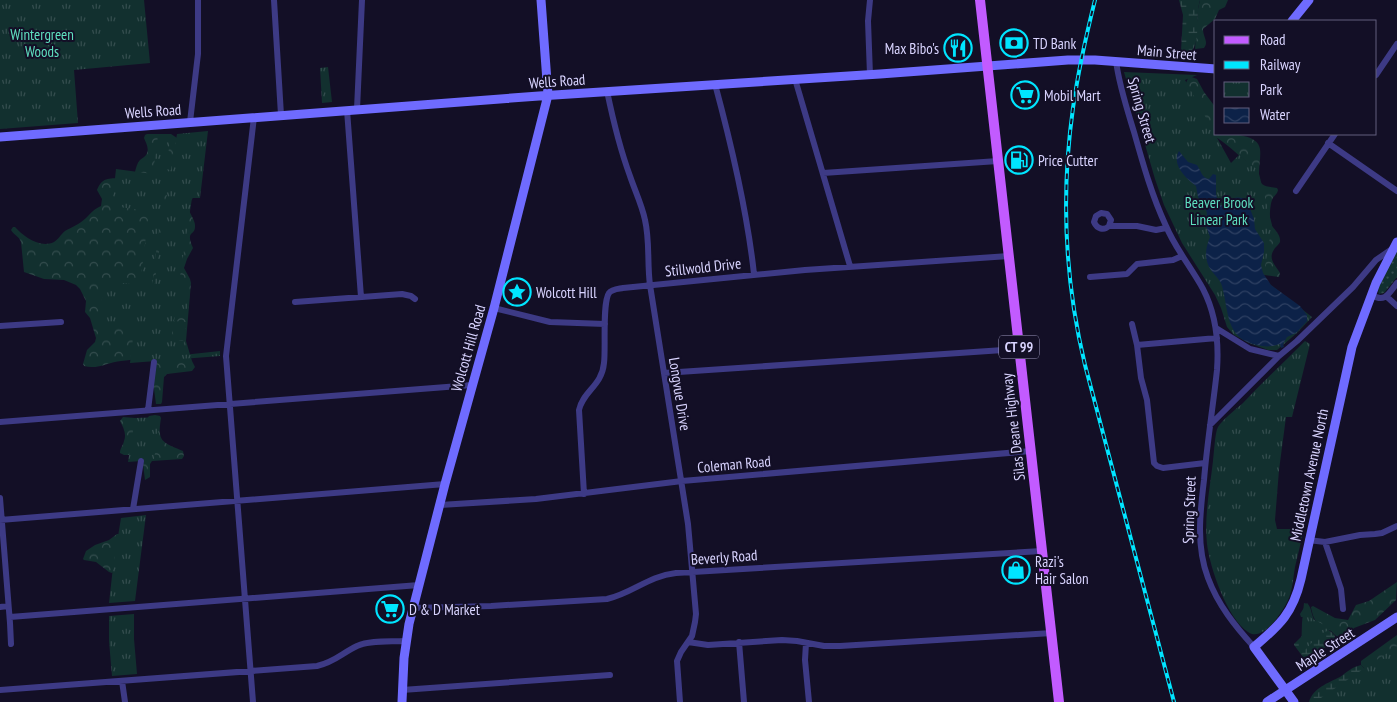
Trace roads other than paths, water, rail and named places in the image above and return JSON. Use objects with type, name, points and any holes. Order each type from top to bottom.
[{"type":"main road","name":"Silas Deane Highway","points":[[980,0],[1059,702]]},
{"type":"street","points":[[190,122],[198,54],[198,0]]},
{"type":"street","points":[[274,0],[281,115]]},
{"type":"street","points":[[357,109],[362,0]]},
{"type":"street","name":"Wolcott Hill Road","points":[[402,702],[405,641],[412,608],[494,308],[548,95],[541,0]]},
{"type":"street","points":[[870,0],[868,21],[870,75]]},
{"type":"street","points":[[1293,20],[1309,0]]},
{"type":"street","points":[[1377,74],[1397,44]]},
{"type":"street","name":"Wells Road","points":[[0,137],[548,95],[870,75],[988,65],[1075,60],[1116,61]]},
{"type":"street","name":"Main Street","points":[[1116,61],[1214,69]]},
{"type":"street","name":"Spring Street","points":[[1116,61],[1118,77],[1154,199],[1166,228],[1209,302],[1216,328],[1217,370],[1199,528],[1205,568],[1223,609],[1254,647],[1294,702]]},
{"type":"street","points":[[795,79],[850,266]]},
{"type":"street","points":[[715,84],[747,217],[754,274]]},
{"type":"street","name":"Longvue Drive","points":[[607,91],[625,162],[645,218],[648,234],[650,285],[690,535],[696,614],[694,630],[677,662],[680,702]]},
{"type":"street","points":[[347,110],[362,297]]},
{"type":"street","points":[[253,702],[227,347],[254,117]]},
{"type":"street","points":[[1296,191],[1334,135]]},
{"type":"street","points":[[1328,143],[1397,191]]},
{"type":"street","points":[[823,173],[998,161]]},
{"type":"street","points":[[1109,226],[1137,226],[1156,230],[1166,228]]},
{"type":"street","points":[[1210,425],[1279,356],[1353,287],[1376,260],[1395,246]]},
{"type":"street","name":"Middletown Avenue North","points":[[1254,647],[1279,625],[1290,611],[1294,602],[1350,352],[1371,295],[1395,246]]},
{"type":"street","name":"Stillwold Drive","points":[[584,494],[579,410],[582,401],[598,383],[603,372],[606,304],[609,293],[616,289],[754,274],[1009,256]]},
{"type":"street","points":[[1090,277],[1127,274],[1137,264],[1173,260],[1182,256]]},
{"type":"street","points":[[1371,295],[1380,299],[1384,298],[1397,283]]},
{"type":"street","points":[[295,302],[402,294],[415,299]]},
{"type":"street","points":[[1386,296],[1397,306]]},
{"type":"street","points":[[494,308],[550,322],[605,324]]},
{"type":"street","points":[[0,326],[61,322]]},
{"type":"street","points":[[1132,324],[1141,378],[1147,400],[1154,463],[1163,468],[1205,463]]},
{"type":"street","points":[[1216,328],[1250,349],[1279,356]]},
{"type":"street","points":[[1137,345],[1217,338]]},
{"type":"street","points":[[664,373],[1019,349]]},
{"type":"street","points":[[148,410],[154,362]]},
{"type":"street","points":[[0,422],[472,385]]},
{"type":"street","name":"Coleman Road","points":[[440,505],[523,500],[682,481],[1031,451]]},
{"type":"street","points":[[134,509],[141,461]]},
{"type":"street","points":[[1,520],[445,484]]},
{"type":"street","points":[[0,498],[11,644]]},
{"type":"street","points":[[1308,540],[1326,542],[1382,533],[1397,526]]},
{"type":"street","points":[[1326,542],[1341,589],[1343,609]]},
{"type":"street","name":"Beverly Road","points":[[412,608],[504,606],[607,598],[623,594],[660,576],[693,572],[1042,551]]},
{"type":"street","points":[[10,617],[419,585]]},
{"type":"street","points":[[0,607],[8,606]]},
{"type":"street","name":"Maple Street","points":[[1268,702],[1397,617]]},
{"type":"street","points":[[688,642],[708,645],[782,640],[824,646],[840,646],[1052,633]]},
{"type":"street","points":[[0,690],[324,665],[361,645],[405,641]]},
{"type":"street","points":[[739,642],[744,702]]},
{"type":"street","points":[[806,643],[809,702]]},
{"type":"street","points":[[402,690],[610,675]]},
{"type":"street","points":[[122,681],[125,702]]},
{"type":"water","points":[[1179,151],[1188,162],[1197,165],[1205,177],[1209,179],[1213,174],[1216,175],[1216,194],[1219,205],[1226,206],[1228,201],[1235,198],[1243,198],[1247,201],[1254,219],[1255,229],[1264,243],[1261,265],[1263,273],[1271,285],[1300,306],[1307,315],[1307,321],[1296,333],[1287,337],[1283,344],[1284,347],[1281,348],[1280,344],[1266,346],[1247,342],[1239,337],[1230,323],[1221,283],[1209,267],[1206,259],[1210,237],[1206,226],[1207,213],[1198,197],[1196,186],[1184,175],[1178,166],[1177,156]]},
{"type":"railway","points":[[1095,0],[1077,81],[1069,140],[1066,205],[1069,270],[1078,334],[1085,365],[1174,702]]},
{"type":"place","name":"TD Bank","points":[[1014,43]]},
{"type":"place","name":"Max Bibo's","points":[[958,48]]},
{"type":"place","name":"Mobil Mart","points":[[1025,95]]},
{"type":"place","name":"Price Cutter","points":[[1019,160]]},
{"type":"place","name":"Wolcott Hill","points":[[517,292]]},
{"type":"place","name":"Razi's Hair Salon","points":[[1016,570]]},
{"type":"place","name":"D & D Market","points":[[390,609]]},
{"type":"park label","name":"Wintergreen Woods","points":[[42,42]]},
{"type":"park label","name":"Beaver Brook Linear Park","points":[[1219,210]]}]
